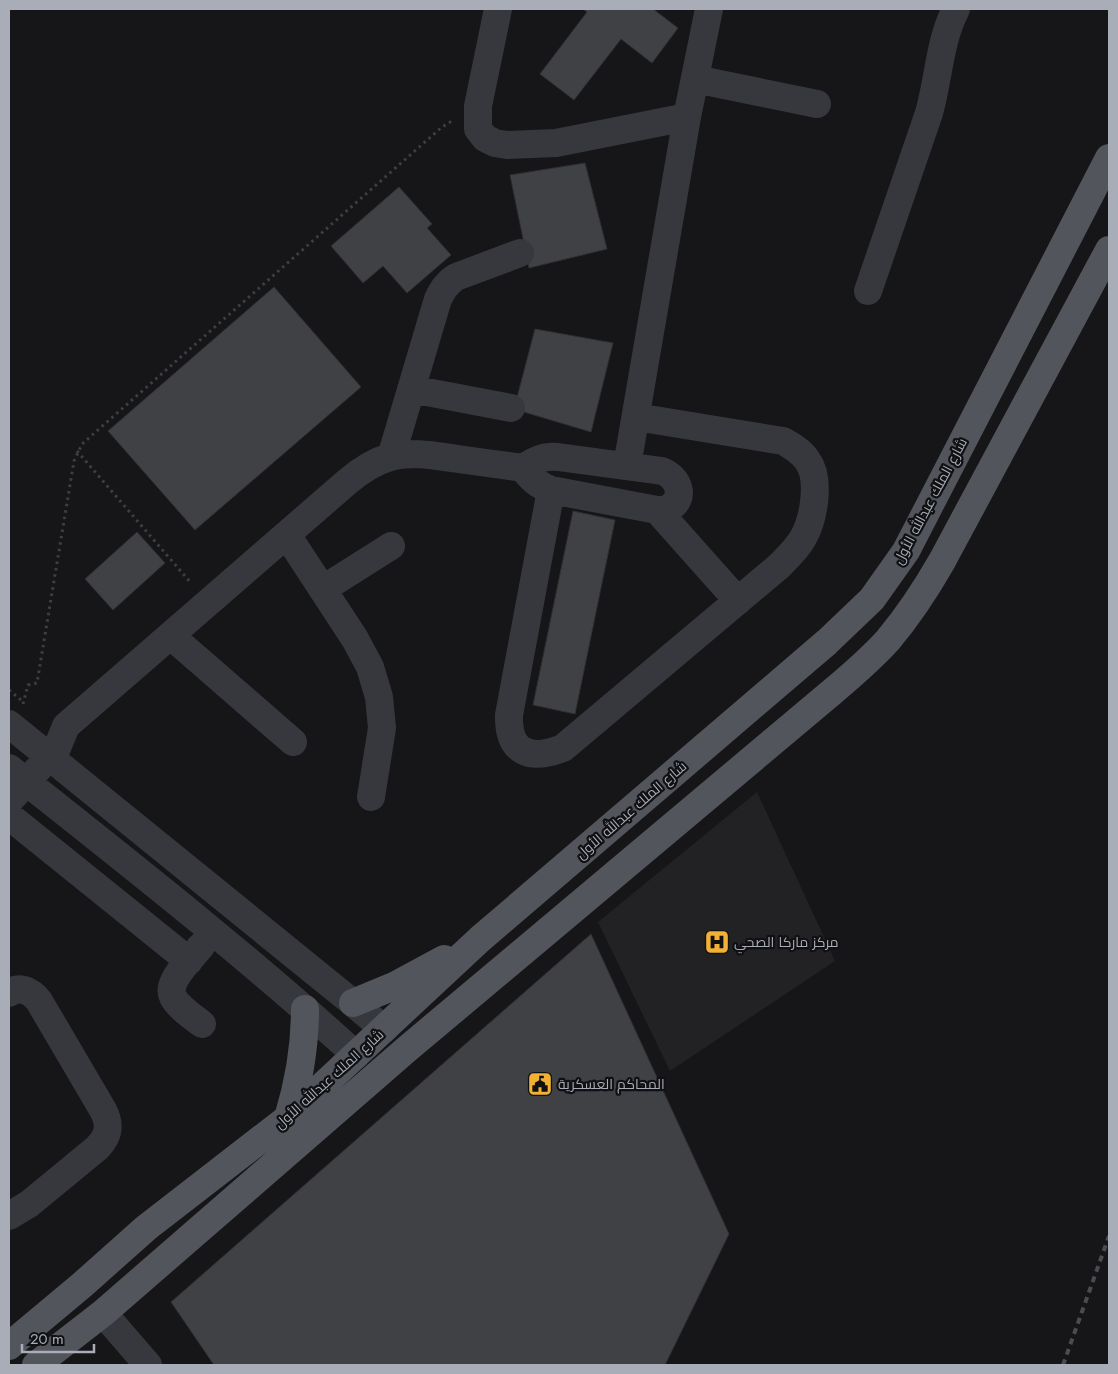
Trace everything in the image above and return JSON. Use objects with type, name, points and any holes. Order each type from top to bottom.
[{"type":"main road","name":"شارع الملك عبدالله الأول","points":[[9,1346],[146,1228],[288,1118],[480,940],[827,642],[872,599],[906,551],[1109,158]]},
{"type":"main road","name":"شارع الملك عبدالله الأول","points":[[36,1365],[103,1313],[407,1049],[866,663],[888,641],[913,609],[942,561],[1109,250]]},
{"type":"main road","points":[[353,1003],[394,986],[480,940]]},
{"type":"main road","points":[[288,1118],[302,1065],[305,1009]]},
{"type":"main road","points":[[384,1029],[407,1049]]},
{"type":"main road","points":[[356,1055],[377,1075]]},
{"type":"street","points":[[498,9],[478,106],[478,129],[485,138],[495,143],[507,145],[540,145],[572,141],[687,117]]},
{"type":"street","points":[[627,466],[687,117],[709,9]]},
{"type":"street","points":[[868,291],[934,94],[945,36],[956,9]]},
{"type":"street","points":[[695,79],[817,104]]},
{"type":"street","points":[[391,457],[438,299],[448,282],[456,277],[520,252]]},
{"type":"street","points":[[412,389],[510,408]]},
{"type":"street","points":[[551,490],[508,728],[512,740],[521,749],[534,754],[549,754],[563,748],[778,567],[792,554],[803,539],[811,522],[815,503],[813,476],[809,461],[798,450],[783,441],[636,417]]},
{"type":"street","points":[[356,1055],[305,1009],[213,932],[15,784],[50,757],[63,737],[66,726],[360,471],[375,462],[409,454],[523,468],[545,456],[558,456],[662,471],[671,474],[677,482],[679,492],[675,502],[668,509],[656,510],[551,490],[540,486],[530,478],[523,468]]},
{"type":"street","points":[[656,510],[738,601]]},
{"type":"street","points":[[287,535],[355,639],[370,667],[379,697],[382,728],[371,796]]},
{"type":"street","points":[[323,589],[391,546]]},
{"type":"street","points":[[171,636],[293,742]]},
{"type":"street","points":[[20,725],[40,732],[52,727],[66,726]]},
{"type":"street","points":[[20,725],[50,757],[384,1029]]},
{"type":"street","points":[[9,759],[20,725]]},
{"type":"street","points":[[9,816],[189,961]]},
{"type":"street","points":[[202,1024],[173,998],[172,984],[234,907]]},
{"type":"street","points":[[9,993],[14,990],[23,989],[32,993],[38,1001],[108,1119],[108,1130],[104,1140],[97,1148],[29,1204],[9,1216]]},
{"type":"street","points":[[103,1313],[148,1365]]},
{"type":"path","points":[[20,725],[28,685],[36,683],[74,461],[77,451],[82,444],[442,127],[478,106]]},
{"type":"path","points":[[77,451],[208,603]]},
{"type":"path","points":[[9,690],[20,725]]},
{"type":"shaded area","name":"مركز ماركا الصحي","points":[[757,792],[835,961],[670,1071],[598,922]]},
{"type":"building","points":[[583,9],[653,9],[678,28],[652,63],[621,39],[574,100],[540,74],[587,12]]},
{"type":"building","points":[[585,163],[607,249],[529,268],[510,175]]},
{"type":"building","points":[[399,187],[432,224],[427,228],[451,255],[407,293],[383,266],[363,283],[331,246]]},
{"type":"building","points":[[274,287],[361,387],[195,530],[108,431]]},
{"type":"building","points":[[535,329],[613,343],[591,432],[514,409]]},
{"type":"building","points":[[573,511],[615,520],[575,714],[533,705]]},
{"type":"building","points":[[137,532],[165,563],[113,610],[85,579]]},
{"type":"building","name":"المحاكم العسكرية","points":[[591,934],[729,1234],[665,1365],[214,1365],[171,1302]]},
{"type":"railway","points":[[1063,1365],[1109,1236]]},
{"type":"place","name":"مركز ماركا الصحي","points":[[717,942]]},
{"type":"place","name":"المحاكم العسكرية","points":[[540,1084]]}]
